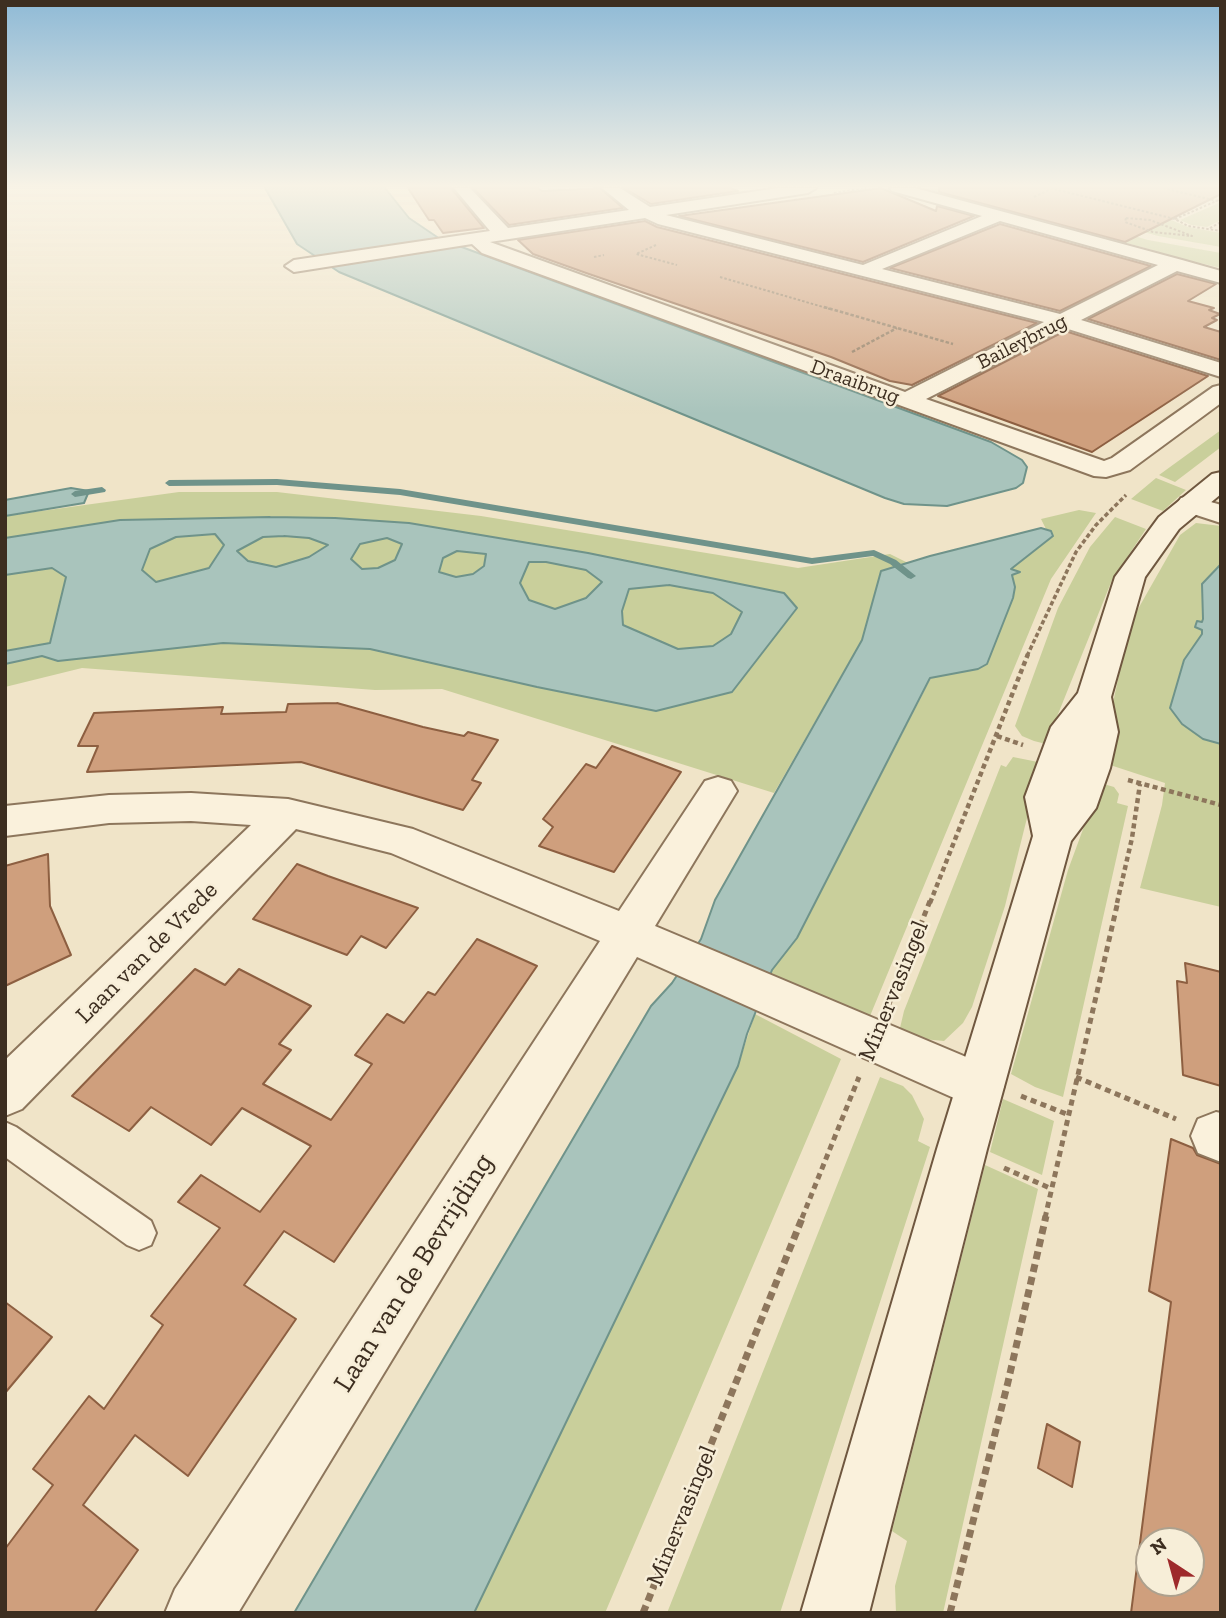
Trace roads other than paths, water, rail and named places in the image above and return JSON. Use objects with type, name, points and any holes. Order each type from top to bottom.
[{"type":"street","points":[[302,265],[313,264]]},
{"type":"street","name":"Draaibrug","points":[[528,264],[1077,463],[1106,469],[1121,464],[1221,392]]},
{"type":"street","points":[[838,264],[1063,321],[1221,370]]},
{"type":"street","points":[[867,271],[878,264]]},
{"type":"street","points":[[1175,264],[1221,277]]},
{"type":"street","name":"Baileybrug","points":[[907,400],[1175,264]]},
{"type":"street","points":[[835,1613],[980,1086],[1053,836],[1077,808],[1091,768],[1100,732],[1094,697],[1130,577],[1160,534],[1221,480]]},
{"type":"street","points":[[1191,504],[1221,515]]},
{"type":"street","name":"Laan van de Bevrijding","points":[[199,1613],[644,941],[718,791]]},
{"type":"street","points":[[5,821],[109,809],[177,807],[288,813],[399,839],[980,1086]]},
{"type":"street","name":"Laan van de Vrede","points":[[5,1093],[288,813]]},
{"type":"lane","points":[[5,1138],[139,1233]]},
{"type":"water","points":[[326,264],[507,264],[991,442],[1022,460],[1027,467],[1023,483],[1016,488],[947,506],[904,504],[339,272]]},
{"type":"water","points":[[71,488],[89,491],[84,503],[5,516],[5,500]]},
{"type":"water","points":[[270,517],[409,523],[588,553],[784,593],[797,608],[732,692],[656,711],[370,649],[223,643],[58,661],[42,656],[5,664],[5,651],[50,643],[66,577],[52,568],[5,575],[5,538],[120,520]],"holes":[[[215,534],[224,545],[209,568],[156,582],[142,570],[150,549],[176,537]],[[263,537],[309,538],[328,545],[309,557],[276,567],[248,561],[237,551]],[[387,538],[402,544],[395,560],[378,568],[362,569],[351,559],[360,544]],[[457,551],[486,554],[484,566],[473,574],[456,577],[439,572],[443,558]],[[529,562],[546,562],[586,570],[602,582],[586,598],[555,609],[529,600],[520,583]],[[669,585],[713,593],[742,612],[731,634],[713,646],[678,649],[623,625],[622,611],[629,589]]]},
{"type":"water","points":[[1041,528],[1051,531],[1053,536],[1011,569],[1020,572],[1012,575],[1015,587],[1013,598],[987,664],[978,669],[930,678],[797,938],[772,970],[747,1034],[738,1066],[474,1613],[294,1613],[651,1006],[672,983],[701,939],[715,900],[862,640],[881,571]]},
{"type":"water","points":[[1221,564],[1221,744],[1203,739],[1182,724],[1170,708],[1184,660],[1202,634],[1202,630],[1195,627],[1197,621],[1202,622],[1203,619],[1202,584]]},
{"type":"waterway","points":[[169,483],[277,482],[400,492],[812,561],[874,553],[893,562],[911,576]]},
{"type":"waterway","points":[[75,494],[102,490]]}]
